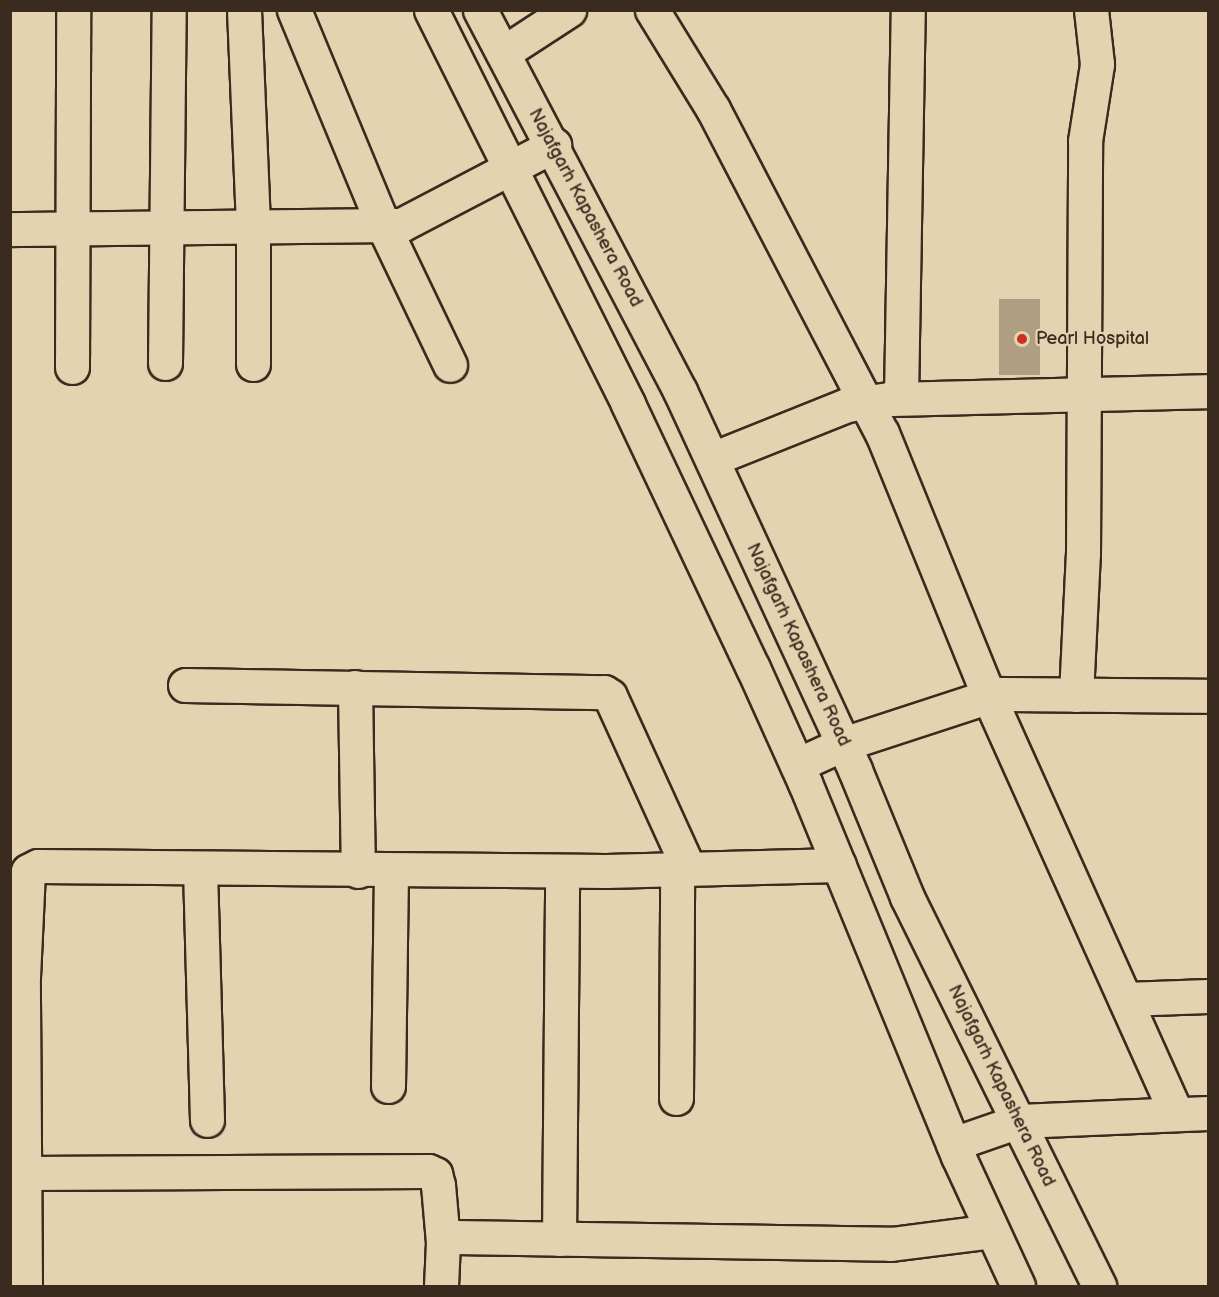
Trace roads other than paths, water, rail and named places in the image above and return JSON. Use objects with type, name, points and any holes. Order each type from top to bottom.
[{"type":"street","points":[[72,367],[73,10]]},
{"type":"street","points":[[165,363],[169,229],[169,10]]},
{"type":"street","points":[[244,10],[253,229],[253,364]]},
{"type":"street","points":[[294,10],[382,225],[450,365]]},
{"type":"street","points":[[503,53],[569,10]]},
{"type":"street","points":[[652,10],[712,109],[882,434],[989,697],[1176,1114]]},
{"type":"street","points":[[901,398],[908,10]]},
{"type":"street","points":[[1076,695],[1083,554],[1085,141],[1097,64],[1091,10]]},
{"type":"street","points":[[481,12],[436,22],[628,404],[797,765],[953,1144],[1018,1287]]},
{"type":"street","name":"Najafgarh Kapashera Road","points":[[481,12],[554,145],[712,459],[843,744],[907,897],[1099,1287]]},
{"type":"street","points":[[10,229],[253,229],[401,225],[554,145]]},
{"type":"street","points":[[712,459],[846,405],[865,402],[901,398],[1082,396],[1209,391]]},
{"type":"street","points":[[185,685],[604,692],[610,696],[683,869],[676,1098]]},
{"type":"street","points":[[356,687],[358,871]]},
{"type":"street","points":[[797,765],[843,744],[989,697],[1209,696]]},
{"type":"street","points":[[25,1287],[17,976],[28,871],[38,866],[358,871],[562,871],[839,865]]},
{"type":"street","points":[[200,869],[207,1120]]},
{"type":"street","points":[[388,1086],[391,870]]},
{"type":"street","points":[[559,1239],[562,871]]},
{"type":"street","points":[[1125,999],[1209,996]]},
{"type":"street","points":[[953,1144],[1019,1121],[1209,1113]]},
{"type":"street","points":[[23,1173],[428,1171],[435,1174],[438,1185],[442,1242],[441,1287]]},
{"type":"street","points":[[442,1242],[454,1237],[891,1244],[993,1231]]},
{"type":"place","name":"Pearl Hospital","points":[[1022,339]]}]
